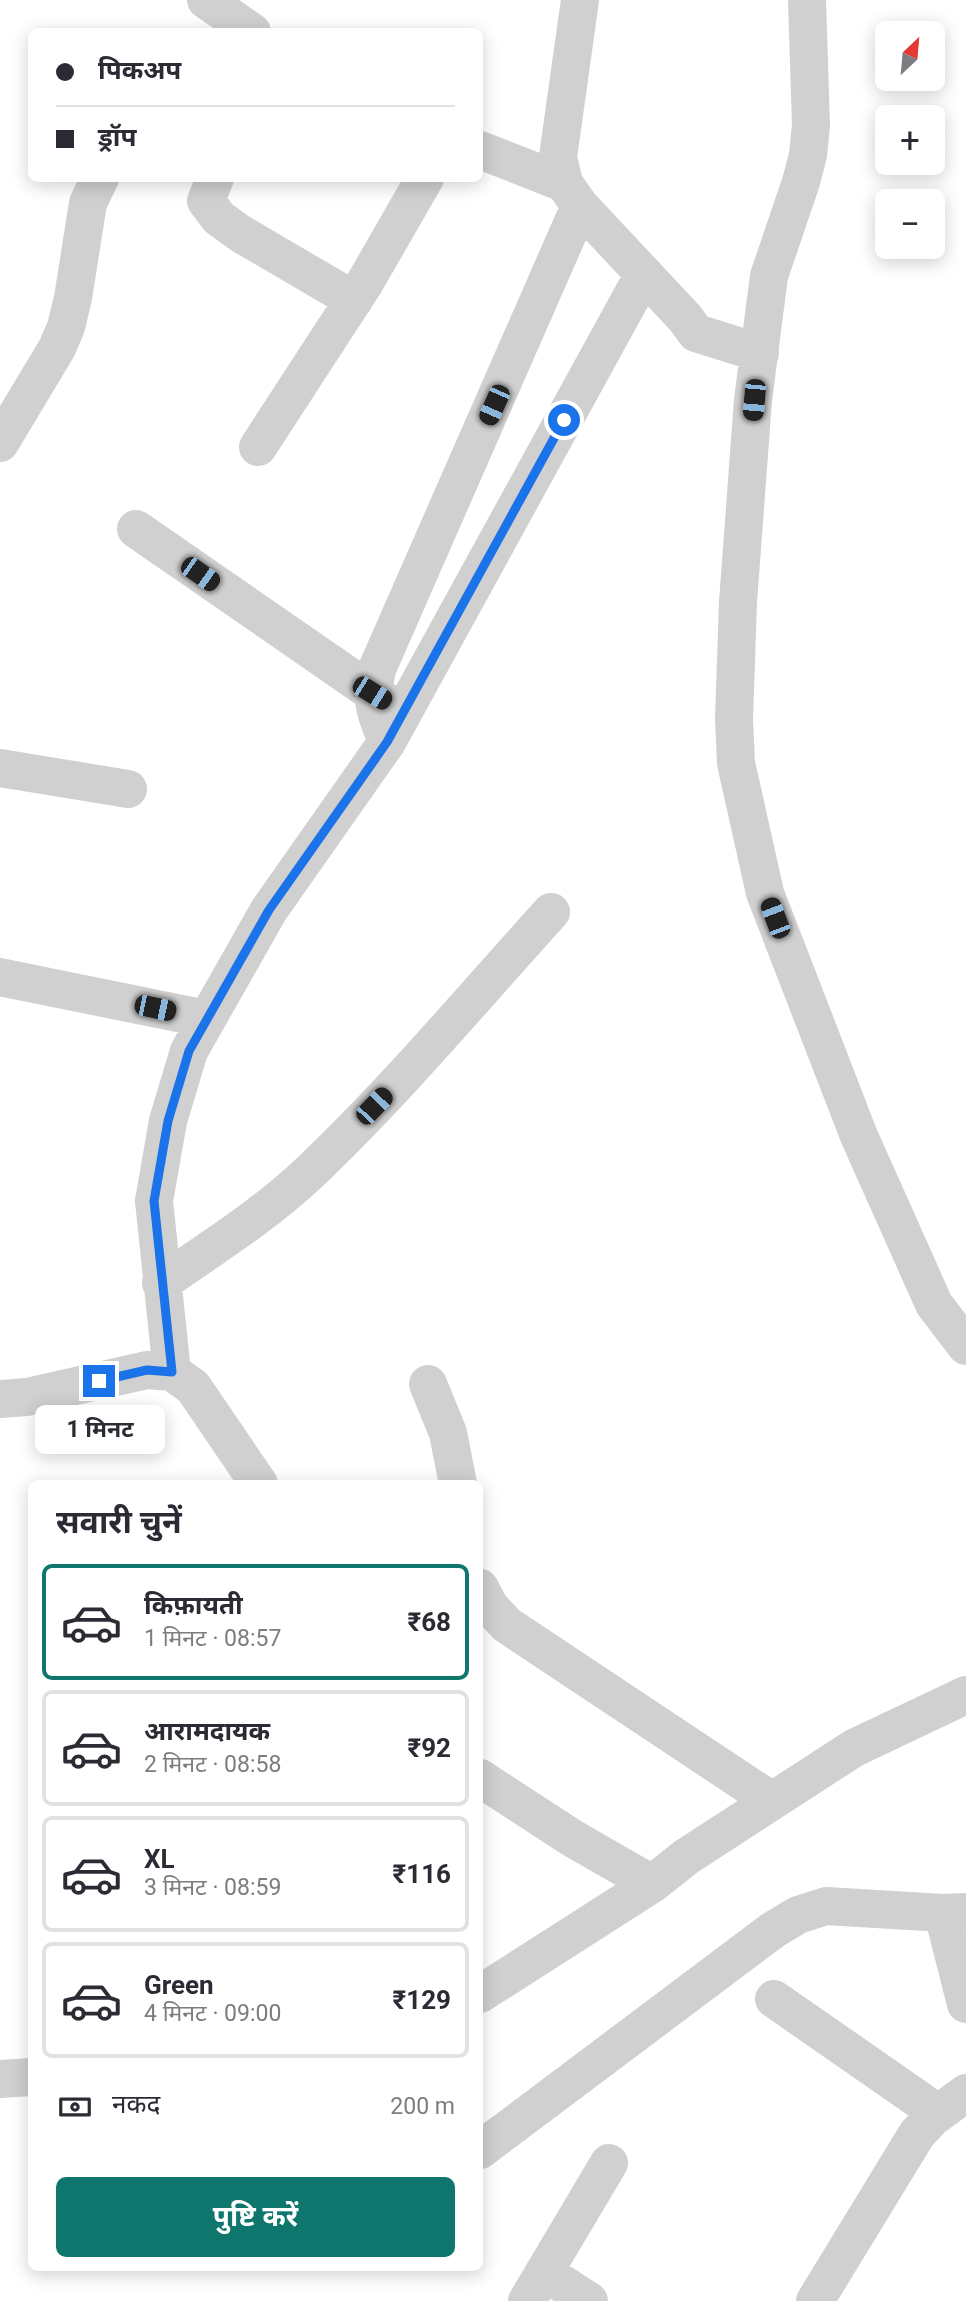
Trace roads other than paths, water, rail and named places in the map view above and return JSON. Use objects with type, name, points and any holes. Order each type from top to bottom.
[{"type":"street","points":[[580,0],[558,157],[572,194],[696,333],[760,353]]},
{"type":"street","points":[[807,0],[811,125],[808,155],[769,276],[754,400],[738,602],[736,763],[765,893],[859,1136],[934,1304],[966,1346]]},
{"type":"street","points":[[483,151],[572,194]]},
{"type":"street","points":[[0,443],[57,348],[66,327],[88,203],[98,182]]},
{"type":"street","points":[[213,182],[206,201],[219,218],[241,234],[354,300]]},
{"type":"street","points":[[258,447],[354,300],[423,182]]},
{"type":"street","points":[[387,716],[377,669],[572,194]]},
{"type":"street","points":[[172,1372],[154,1201],[168,1121],[189,1051],[269,910],[387,716],[644,274]]},
{"type":"street","points":[[136,529],[387,716]]},
{"type":"street","points":[[0,768],[128,789]]},
{"type":"street","points":[[161,1283],[243,1227],[310,1172],[390,1089],[551,912]]},
{"type":"street","points":[[0,976],[207,1019]]},
{"type":"street","points":[[0,1399],[27,1397],[147,1370],[172,1372],[193,1387],[256,1480]]},
{"type":"street","points":[[428,1384],[448,1433],[457,1480]]},
{"type":"street","points":[[483,1594],[489,1606],[507,1625],[772,1801]]},
{"type":"street","points":[[483,1992],[652,1884],[686,1857],[854,1748],[966,1695]]},
{"type":"street","points":[[483,1780],[572,1838],[652,1884]]},
{"type":"street","points":[[483,2148],[773,1930],[798,1915],[826,1906],[954,1912],[966,2004]]},
{"type":"street","points":[[774,1999],[952,2103],[917,2134],[815,2301]]},
{"type":"street","points":[[0,2079],[28,2077]]},
{"type":"street","points":[[589,2301],[536,2287],[609,2163]]}]
